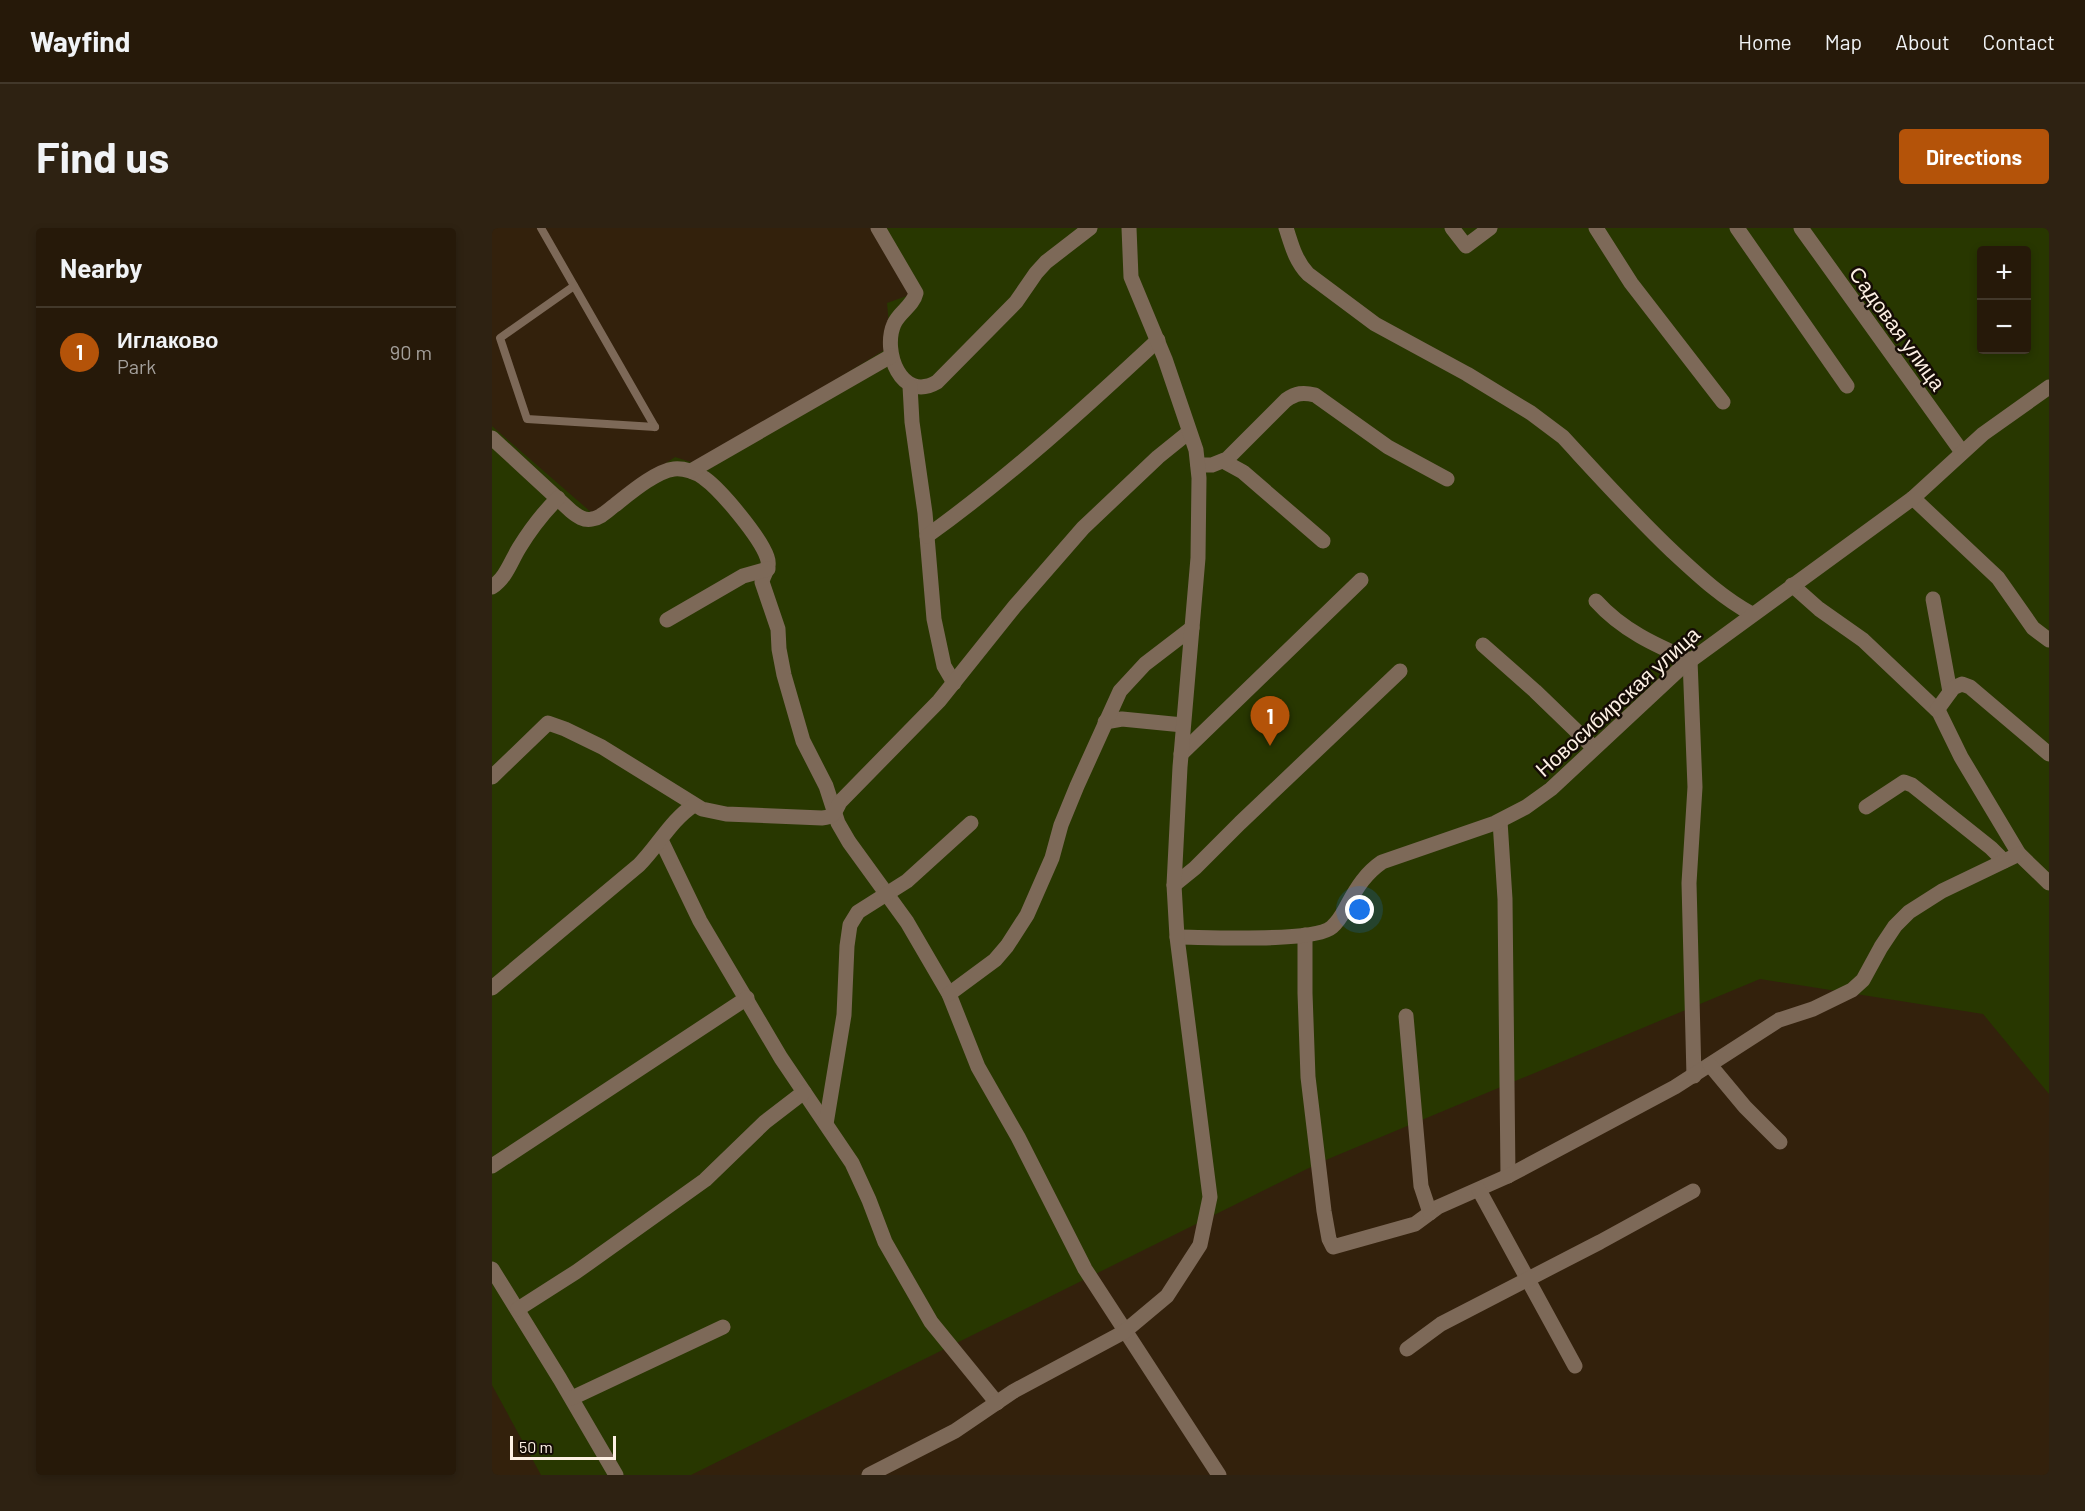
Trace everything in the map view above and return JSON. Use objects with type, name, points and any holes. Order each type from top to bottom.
[{"type":"street","points":[[878,228],[916,293],[915,299],[898,315],[893,325],[890,339],[891,356],[897,369],[910,386],[934,619],[944,666],[954,683]]},
{"type":"street","points":[[910,386],[928,387],[937,382],[1016,302],[1046,262],[1090,228]]},
{"type":"street","points":[[868,1475],[955,1431],[1014,1391],[1124,1332],[1167,1296],[1200,1245],[1210,1197],[1177,937],[1174,885],[1174,844],[1198,558],[1198,465],[1196,450],[1158,340],[1131,277],[1129,228]]},
{"type":"street","points":[[1286,228],[1294,254],[1308,274],[1375,324],[1467,374],[1551,426],[1653,533],[1710,587],[1752,614]]},
{"type":"street","points":[[1452,228],[1466,246],[1490,228]]},
{"type":"street","points":[[1596,228],[1638,292],[1723,402]]},
{"type":"street","points":[[1737,228],[1846,386]]},
{"type":"street","name":"Садовая улица","points":[[1801,228],[1962,452]]},
{"type":"street","points":[[927,536],[1043,444],[1158,340]]},
{"type":"street","points":[[691,471],[891,356]]},
{"type":"street","name":"Новосибирская улица","points":[[1177,937],[1305,935],[1330,929],[1341,919],[1369,871],[1382,862],[1464,835],[1500,821],[1526,807],[1551,789],[1690,660],[1913,498],[1983,434],[2049,387]]},
{"type":"street","points":[[1198,465],[1212,465],[1223,461],[1286,400],[1294,394],[1304,393],[1315,395],[1388,447],[1447,479]]},
{"type":"street","points":[[834,815],[840,802],[954,683],[1015,606],[1083,528],[1158,457],[1189,432]]},
{"type":"street","points":[[492,438],[580,518],[590,520],[598,517],[659,474],[673,469],[691,471],[705,478],[725,497],[762,547],[767,558],[768,569],[762,582],[778,629],[784,675],[803,741],[826,786],[834,815],[849,842],[906,922],[949,994],[978,1067],[1018,1137],[1085,1269],[1219,1475]]},
{"type":"street","points":[[1223,461],[1243,472],[1323,541]]},
{"type":"street","points":[[492,587],[501,580],[519,547],[558,498]]},
{"type":"street","points":[[1913,498],[1998,578],[2033,628],[2049,640]]},
{"type":"street","points":[[667,620],[743,576],[768,569]]},
{"type":"street","points":[[1181,754],[1361,580]]},
{"type":"street","points":[[1792,585],[1819,609],[1863,640],[1937,710],[1961,757],[2019,854],[2049,883]]},
{"type":"street","points":[[1933,599],[1950,692]]},
{"type":"street","points":[[1596,601],[1621,625],[1640,637],[1690,660],[1695,787],[1689,883],[1694,1076]]},
{"type":"street","points":[[949,994],[995,960],[1027,915],[1052,858],[1061,825],[1120,691],[1133,675],[1192,628]]},
{"type":"street","points":[[1483,645],[1544,699],[1594,748]]},
{"type":"street","points":[[1174,885],[1195,868],[1239,823],[1401,671]]},
{"type":"street","points":[[1937,710],[1953,688],[1962,684],[1970,687],[2049,754]]},
{"type":"street","points":[[1105,722],[1122,718],[1183,725]]},
{"type":"street","points":[[492,777],[548,723],[566,729],[602,747],[702,809],[726,814],[822,818],[834,815]]},
{"type":"street","points":[[1866,807],[1897,785],[1904,782],[1912,785],[2004,861]]},
{"type":"street","points":[[492,988],[639,865],[675,820],[694,805]]},
{"type":"street","points":[[1500,821],[1505,899],[1508,1176]]},
{"type":"street","points":[[826,1124],[844,1015],[850,925],[858,912],[887,895],[926,865],[971,823]]},
{"type":"street","points":[[661,840],[700,921],[786,1065],[852,1163],[885,1242],[931,1322],[997,1403]]},
{"type":"street","points":[[1305,935],[1308,1077],[1329,1239],[1333,1246],[1415,1224],[1438,1207],[1508,1176],[1694,1076],[1779,1020],[1813,1010],[1852,990],[1863,981],[1895,926],[1909,912],[1942,891],[2019,854]]},
{"type":"street","points":[[492,1166],[747,998]]},
{"type":"street","points":[[1406,1016],[1421,1186],[1430,1213]]},
{"type":"street","points":[[1710,1065],[1758,1121],[1780,1142]]},
{"type":"street","points":[[518,1309],[576,1272],[705,1180],[765,1122],[804,1092]]},
{"type":"street","points":[[1479,1190],[1575,1366]]},
{"type":"street","points":[[1407,1349],[1441,1324],[1693,1191]]},
{"type":"street","points":[[492,1269],[572,1398],[616,1475]]},
{"type":"street","points":[[572,1398],[723,1327]]},
{"type":"lane","points":[[541,228],[655,427],[527,419],[500,338],[574,286]]},
{"type":"green space","points":[[874,228],[2049,228],[2049,1094],[1983,1014],[1760,979],[1321,1162],[691,1475],[541,1475],[492,1385],[492,426],[592,513],[675,457],[697,464],[891,346],[887,303],[912,294]]},
{"type":"place","name":"Иглаково","points":[[1270,746]]}]
